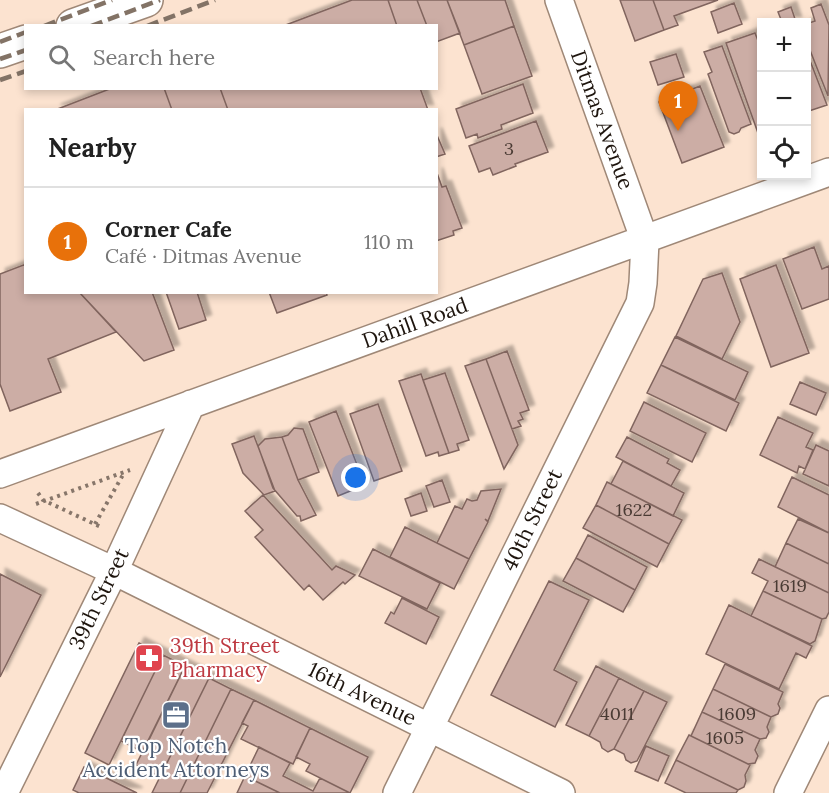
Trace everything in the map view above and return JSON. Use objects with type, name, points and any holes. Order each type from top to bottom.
[{"type":"main road","points":[[80,24],[146,0]]},
{"type":"main road","points":[[0,51],[24,43]]},
{"type":"street","name":"Ditmas Avenue","points":[[559,0],[645,241]]},
{"type":"street","name":"Dahill Road","points":[[0,474],[645,241],[829,172]]},
{"type":"street","name":"40th Street","points":[[397,793],[640,303],[645,241]]},
{"type":"street","name":"39th Street","points":[[4,793],[114,571],[191,404]]},
{"type":"street","name":"16th Avenue","points":[[0,518],[114,571],[561,793]]},
{"type":"street","points":[[788,793],[829,710]]},
{"type":"path","points":[[35,504],[133,469]]},
{"type":"path","points":[[92,530],[124,472]]},
{"type":"path","points":[[39,493],[42,500],[101,527]]},
{"type":"building","points":[[352,0],[388,0],[396,24],[288,24]]},
{"type":"building","points":[[388,0],[417,0],[426,24],[396,24]]},
{"type":"building","points":[[417,0],[447,0],[460,33],[438,41],[438,24],[426,24]]},
{"type":"building","points":[[447,0],[505,0],[514,26],[464,45]]},
{"type":"building","points":[[620,0],[653,0],[664,30],[635,41]]},
{"type":"building","points":[[653,0],[718,0],[674,16],[678,25],[664,30]]},
{"type":"building","points":[[734,3],[742,24],[718,33],[711,12]]},
{"type":"building","points":[[821,4],[829,25],[828,96],[811,53],[811,22],[815,21],[811,8]]},
{"type":"building","points":[[791,7],[795,18],[780,18],[778,12]]},
{"type":"building","points":[[514,26],[532,76],[482,94],[464,45]]},
{"type":"building","points":[[755,33],[757,38],[757,130],[726,43]]},
{"type":"building","points":[[722,46],[751,124],[734,134],[729,132],[708,74],[712,72],[704,52]]},
{"type":"building","points":[[676,54],[684,77],[658,85],[650,62]]},
{"type":"building","points":[[811,63],[827,105],[811,110]]},
{"type":"building","points":[[523,84],[533,113],[501,125],[502,129],[478,138],[477,134],[466,138],[456,109]]},
{"type":"building","points":[[700,86],[724,147],[682,163],[659,102]]},
{"type":"building","points":[[107,90],[165,90],[171,108],[60,108]]},
{"type":"building","points":[[165,90],[221,90],[227,108],[171,108]]},
{"type":"building","points":[[221,90],[421,90],[427,108],[227,108]]},
{"type":"building","points":[[536,121],[548,152],[493,175],[490,168],[479,172],[469,146]]},
{"type":"building","points":[[438,138],[445,154],[438,156]]},
{"type":"building","points":[[438,176],[442,187],[446,186],[462,228],[453,231],[454,235],[438,240]]},
{"type":"building","points":[[814,247],[822,269],[829,266],[829,299],[802,309],[783,259]]},
{"type":"building","points":[[24,265],[24,294],[81,294],[116,332],[48,359],[61,392],[10,411],[0,384],[0,274]]},
{"type":"building","points":[[776,265],[809,353],[771,367],[740,279]]},
{"type":"building","points":[[722,273],[740,322],[722,359],[676,336],[703,279]]},
{"type":"building","points":[[81,294],[153,294],[174,350],[144,361]]},
{"type":"building","points":[[167,294],[198,294],[206,320],[179,329]]},
{"type":"building","points":[[270,294],[327,294],[327,295],[277,313]]},
{"type":"building","points":[[675,337],[748,372],[735,400],[661,365]]},
{"type":"building","points":[[507,351],[529,410],[520,413],[523,419],[518,421],[521,426],[512,429],[486,359]]},
{"type":"building","points":[[486,359],[518,445],[504,469],[465,366]]},
{"type":"building","points":[[661,365],[739,403],[726,431],[647,393]]},
{"type":"building","points":[[445,373],[469,440],[457,444],[459,450],[449,453],[423,380]]},
{"type":"building","points":[[421,374],[449,453],[439,456],[438,452],[426,456],[399,381]]},
{"type":"building","points":[[800,382],[826,393],[816,415],[790,404]]},
{"type":"building","points":[[644,402],[706,433],[692,462],[630,431]]},
{"type":"building","points":[[378,404],[402,471],[374,481],[350,414]]},
{"type":"building","points":[[336,411],[365,485],[338,496],[309,422]]},
{"type":"building","points":[[778,417],[813,433],[806,447],[813,450],[805,469],[799,466],[797,473],[760,455]]},
{"type":"building","points":[[294,428],[303,429],[319,472],[298,480],[282,437],[288,435]]},
{"type":"building","points":[[254,436],[275,491],[264,495],[243,473],[232,444]]},
{"type":"building","points":[[282,437],[298,480],[316,515],[301,521],[300,516],[297,516],[273,488],[258,446],[265,439]]},
{"type":"building","points":[[627,437],[669,459],[667,463],[680,470],[671,486],[616,457]]},
{"type":"building","points":[[816,445],[829,451],[829,486],[803,474]]},
{"type":"building","points":[[623,461],[684,493],[673,516],[611,484]]},
{"type":"building","points":[[792,477],[829,495],[829,533],[778,507]]},
{"type":"building","points":[[442,480],[450,502],[434,507],[426,486]]},
{"type":"building","points":[[607,482],[682,520],[669,544],[596,505]]},
{"type":"building","points":[[501,489],[488,521],[485,519],[488,522],[469,559],[437,543],[455,506],[462,509],[467,499],[477,500],[481,491]]},
{"type":"building","points":[[421,493],[427,511],[411,516],[405,499]]},
{"type":"building","points":[[263,495],[332,570],[336,566],[355,575],[345,584],[343,582],[323,600],[309,585],[304,590],[255,537],[263,530],[245,511]]},
{"type":"building","points":[[596,505],[669,544],[657,567],[583,528]]},
{"type":"building","points":[[798,519],[829,533],[829,564],[786,543]]},
{"type":"building","points":[[405,527],[469,559],[454,589],[390,557]]},
{"type":"building","points":[[588,535],[647,567],[635,590],[576,558]]},
{"type":"building","points":[[786,543],[829,564],[829,593],[775,567]]},
{"type":"building","points":[[373,549],[440,583],[427,609],[359,576]]},
{"type":"building","points":[[576,558],[635,590],[623,612],[563,581]]},
{"type":"building","points":[[759,559],[829,593],[829,612],[826,618],[822,619],[763,591],[768,581],[752,573]]},
{"type":"building","points":[[0,574],[41,595],[0,677]]},
{"type":"building","points":[[549,581],[589,600],[554,670],[577,682],[555,727],[491,695]]},
{"type":"building","points":[[763,591],[822,619],[815,641],[810,644],[751,616]]},
{"type":"building","points":[[402,598],[439,617],[426,644],[385,623],[391,612],[394,614]]},
{"type":"building","points":[[729,605],[812,646],[806,658],[796,653],[779,689],[706,654]]},
{"type":"building","points":[[139,643],[163,655],[109,765],[85,753]]},
{"type":"building","points":[[163,655],[185,666],[143,752],[121,741]]},
{"type":"building","points":[[725,664],[783,692],[778,704],[780,708],[778,714],[771,717],[713,689]]},
{"type":"building","name":"Top Notch Accident Attorneys","points":[[185,666],[209,678],[160,777],[136,765]]},
{"type":"building","points":[[596,666],[619,678],[589,736],[566,725]]},
{"type":"building","points":[[209,678],[231,689],[180,793],[152,793]]},
{"type":"building","points":[[619,678],[644,691],[614,749],[608,752],[602,748],[600,742],[589,736]]},
{"type":"building","points":[[231,689],[254,700],[207,793],[180,793]]},
{"type":"building","points":[[713,689],[771,717],[766,738],[760,739],[702,712]]},
{"type":"building","points":[[644,691],[667,702],[637,761],[631,763],[626,760],[624,754],[614,749]]},
{"type":"building","points":[[254,700],[310,728],[293,764],[241,739],[248,726],[242,723]]},
{"type":"building","points":[[702,712],[760,739],[755,750],[758,756],[755,763],[748,764],[691,736]]},
{"type":"building","points":[[310,728],[368,757],[350,793],[306,771],[310,764],[296,757]]},
{"type":"building","points":[[689,735],[750,765],[745,775],[744,787],[738,790],[676,760]]},
{"type":"building","points":[[646,746],[669,756],[658,781],[635,771]]},
{"type":"building","points":[[259,747],[290,763],[283,776],[313,791],[320,778],[350,793],[280,793],[245,776]]},
{"type":"building","points":[[676,760],[738,790],[736,793],[686,793],[665,783]]},
{"type":"building","points":[[84,767],[137,793],[79,793],[73,790]]},
{"type":"building","points":[[245,776],[280,793],[237,793]]},
{"type":"railway","points":[[49,24],[112,0]]},
{"type":"railway","points":[[96,24],[160,0]]},
{"type":"railway","points":[[152,24],[215,0]]},
{"type":"railway","points":[[0,42],[24,33]]},
{"type":"railway","points":[[0,59],[24,51]]},
{"type":"railway","points":[[0,80],[24,72]]},
{"type":"place","name":"Corner Cafe","points":[[678,131]]},
{"type":"place","name":"39th Street Pharmacy","points":[[149,658]]},
{"type":"place","name":"Top Notch Accident Attorneys","points":[[176,715]]}]
